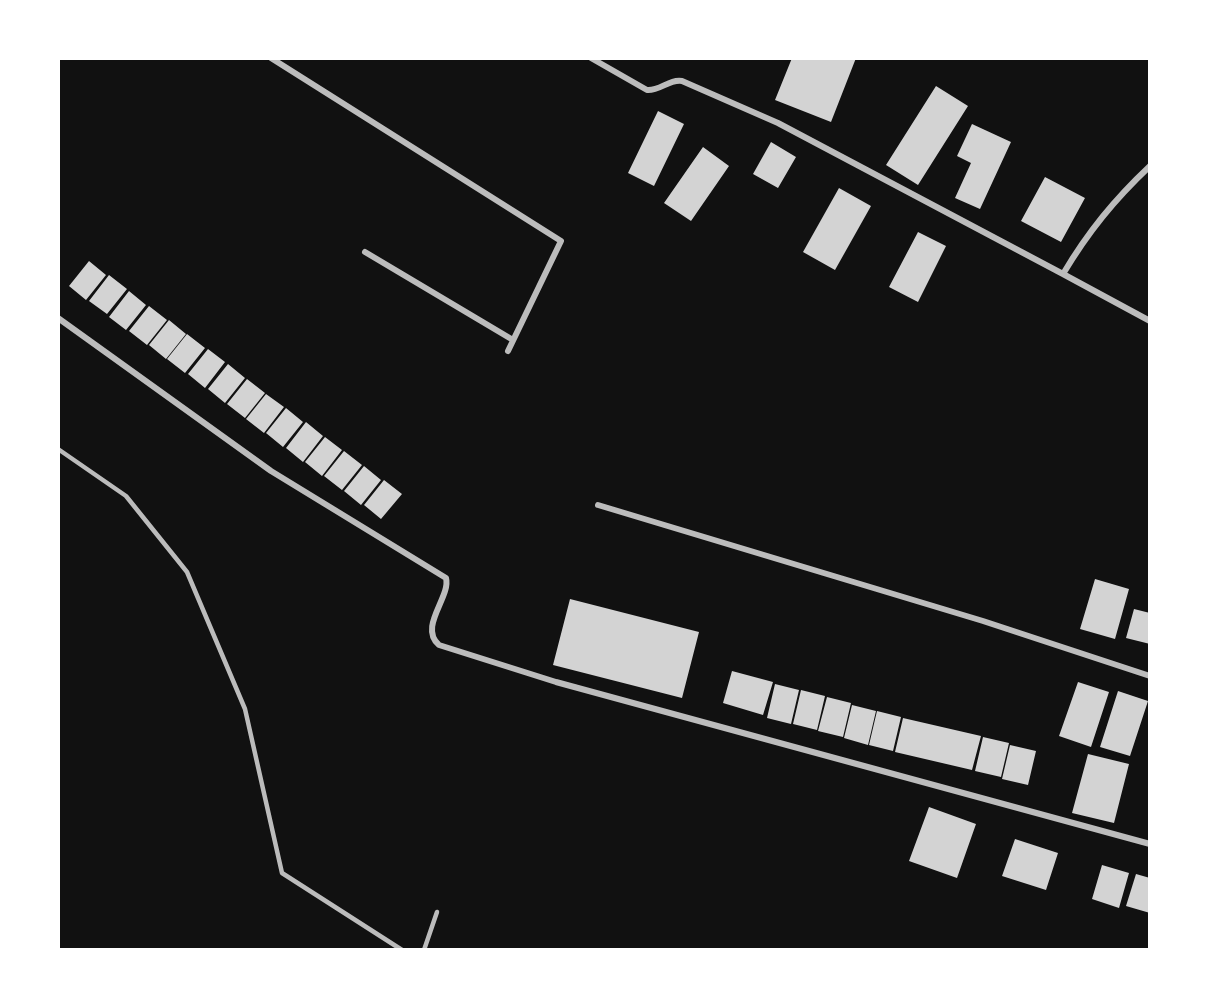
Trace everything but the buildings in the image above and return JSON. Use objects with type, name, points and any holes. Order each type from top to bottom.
[{"type":"street","points":[[271,58],[561,241],[508,351]]},
{"type":"street","points":[[591,58],[647,90],[654,90],[672,81],[682,81],[778,123],[1149,321]]},
{"type":"street","points":[[1063,274],[1099,219],[1149,166]]},
{"type":"street","points":[[365,252],[513,340]]},
{"type":"street","points":[[58,318],[271,471],[446,578],[447,584],[432,631],[436,642],[453,651],[556,682],[1149,844]]},
{"type":"street","points":[[598,505],[983,621],[1149,676]]},
{"type":"lane","points":[[58,449],[126,496],[187,572],[245,709],[282,873],[402,950]]},
{"type":"lane","points":[[424,950],[436,912]]}]
